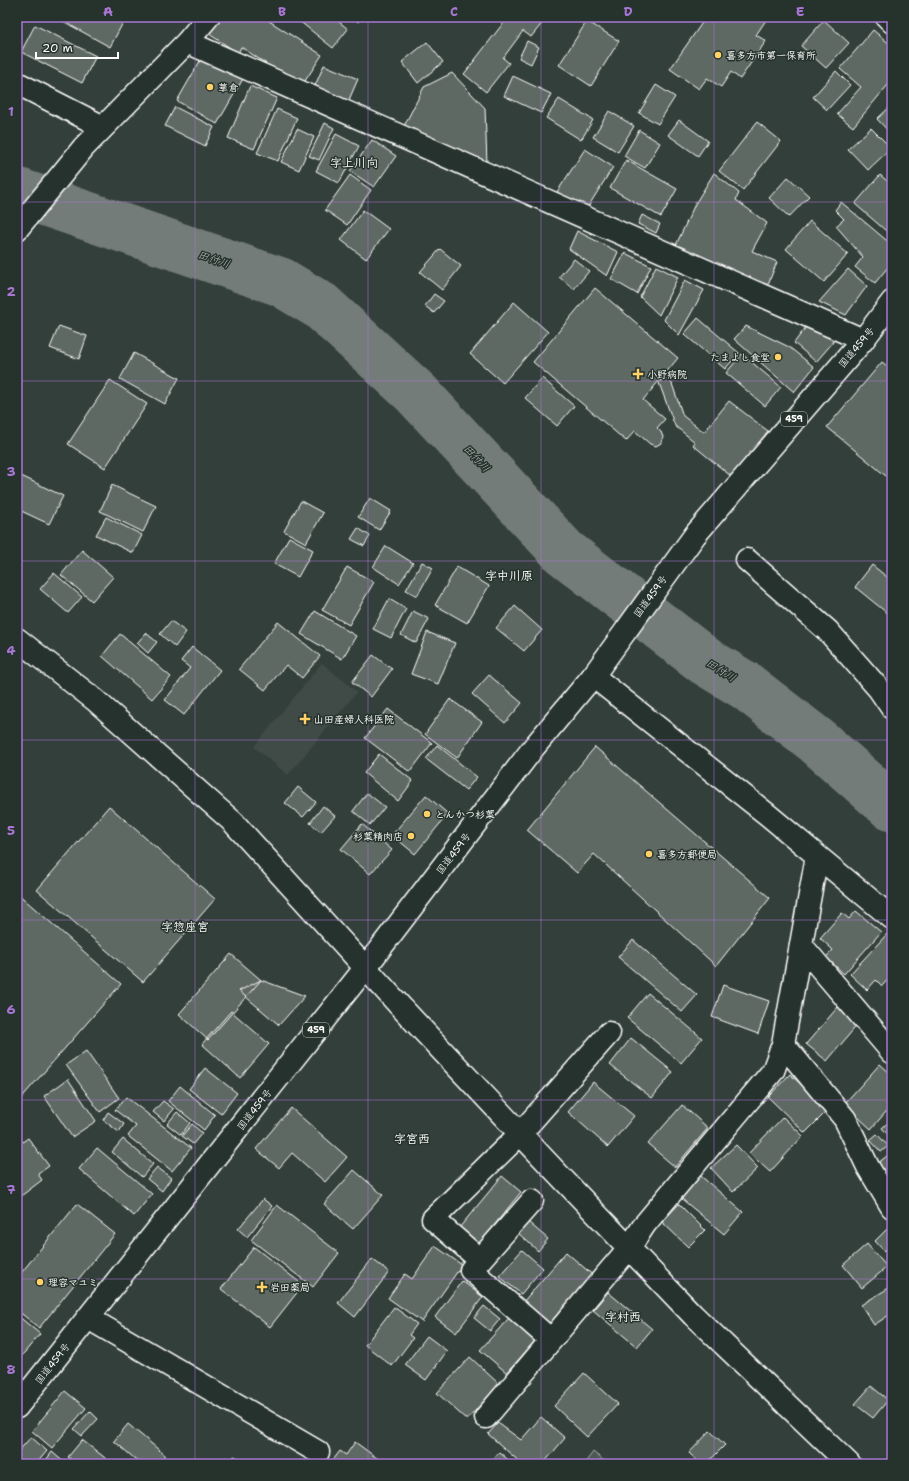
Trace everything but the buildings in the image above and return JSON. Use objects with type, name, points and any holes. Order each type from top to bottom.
[{"type":"main road","points":[[17,229],[84,147],[187,42],[208,17]]},
{"type":"main road","points":[[887,17],[892,22]]},
{"type":"main road","points":[[187,42],[863,340]]},
{"type":"main road","points":[[17,83],[103,127]]},
{"type":"main road","name":"国道459号","points":[[17,1407],[366,967],[534,747],[593,676],[611,649],[695,535],[863,340],[892,302]]},
{"type":"main road","points":[[747,560],[828,631],[879,689],[892,708]]},
{"type":"main road","points":[[17,639],[95,700],[233,822],[401,1007],[693,1315],[849,1464]]},
{"type":"main road","points":[[593,676],[768,815],[892,918]]},
{"type":"main road","points":[[486,1417],[629,1248],[645,1224],[773,1071],[783,1044],[817,856]]},
{"type":"main road","points":[[801,945],[892,1052]]},
{"type":"main road","points":[[480,1260],[434,1219],[520,1134],[609,1033]]},
{"type":"main road","points":[[783,1044],[845,1119],[868,1167],[892,1207]]},
{"type":"main road","points":[[532,1201],[471,1270],[551,1340]]},
{"type":"main road","points":[[95,1322],[318,1452]]},
{"type":"shaded area","name":"山田産婦人科医院","points":[[322,663],[357,692],[288,775],[254,747]]},
{"type":"shaded area","points":[[593,1452],[608,1464],[584,1464]]},
{"type":"waterway","name":"田付川","points":[[17,192],[281,282],[321,306],[416,393],[564,552],[705,661],[746,686],[817,741],[892,807]]},
{"type":"place","name":"喜多方市第一保育所","points":[[718,55]]},
{"type":"place","name":"華倉","points":[[210,87]]},
{"type":"place","name":"たまよし食堂","points":[[778,357]]},
{"type":"place","name":"小野病院","points":[[638,374]]},
{"type":"place","name":"山田産婦人科医院","points":[[305,719]]},
{"type":"place","name":"とんかつ杉葉","points":[[427,814]]},
{"type":"place","name":"杉葉精肉店","points":[[411,836]]},
{"type":"place","name":"喜多方郵便局","points":[[649,854]]},
{"type":"place","name":"理容マユミ","points":[[40,1282]]},
{"type":"place","name":"岩田薬局","points":[[262,1287]]},
{"type":"district","name":"字上川向","points":[[354,163]]},
{"type":"district","name":"字中川原","points":[[509,576]]},
{"type":"district","name":"字惣座宮","points":[[185,927]]},
{"type":"district","name":"字宮西","points":[[412,1139]]},
{"type":"district","name":"字村西","points":[[623,1317]]}]
